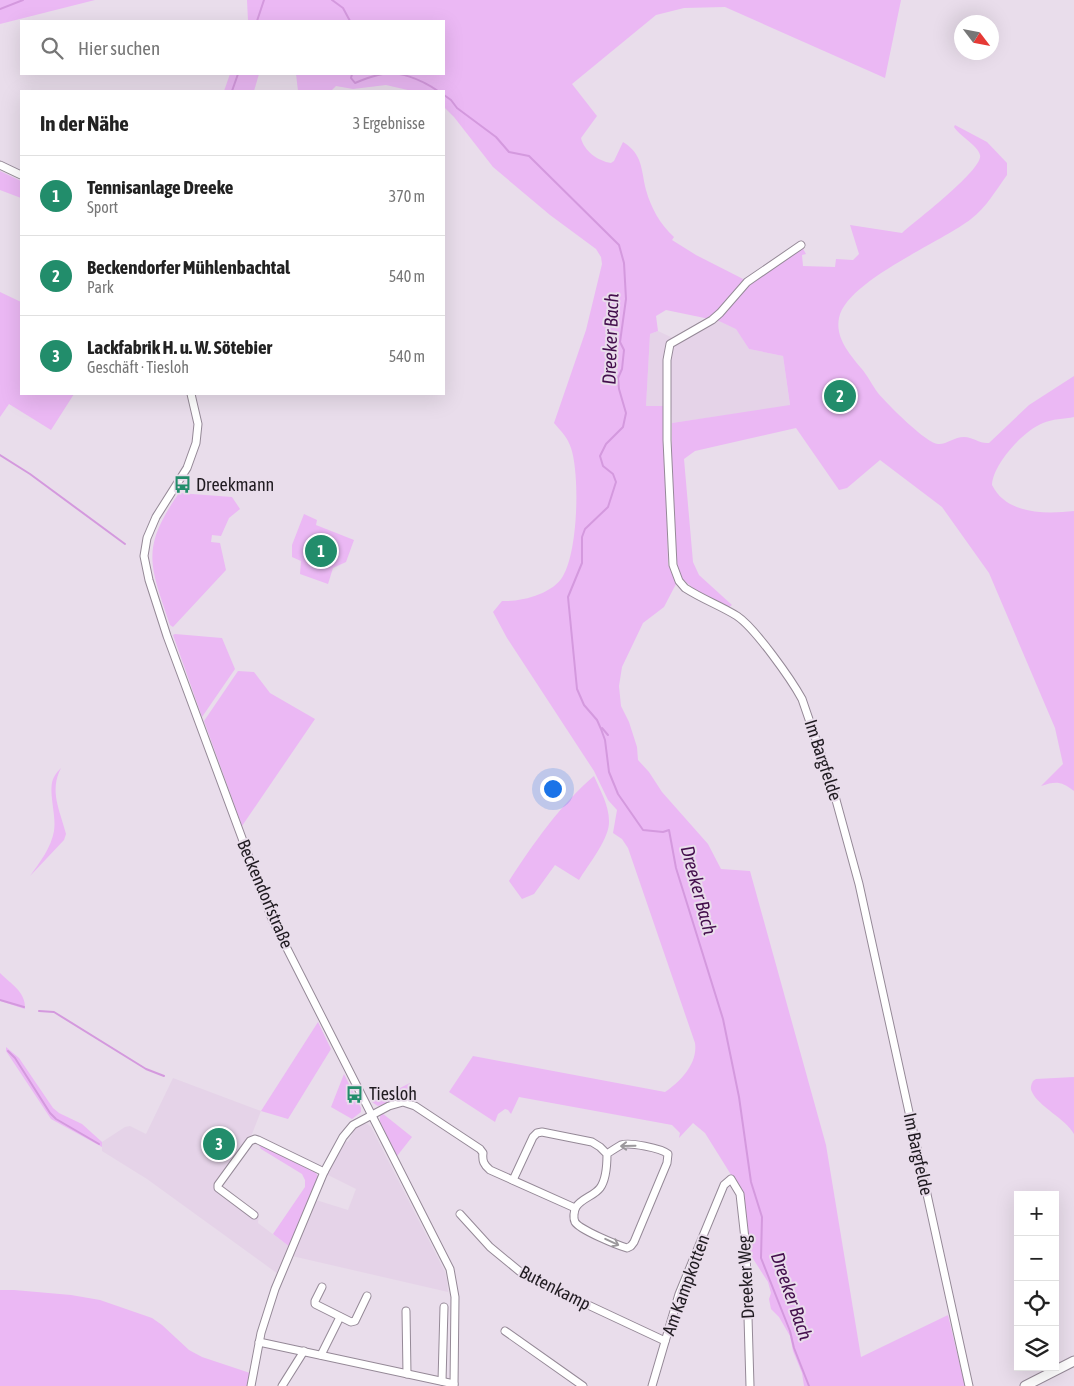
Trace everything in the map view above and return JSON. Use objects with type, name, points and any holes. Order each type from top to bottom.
[{"type":"main road","points":[[1026,1386],[1074,1361]]},
{"type":"street","points":[[0,165],[20,175]]},
{"type":"street","name":"Im Bargfelde","points":[[801,245],[747,282],[716,317],[670,344],[667,360],[667,440],[673,565],[679,581],[685,588],[737,616],[748,625],[795,685],[802,699],[833,790],[859,884],[970,1386]]},
{"type":"street","name":"Beckendorfstraße","points":[[191,395],[198,424],[196,442],[187,468],[156,517],[147,538],[144,556],[149,580],[177,662],[272,919],[450,1269],[455,1297],[454,1385]]},
{"type":"street","points":[[251,1386],[260,1342],[275,1290],[324,1172],[347,1132],[359,1121],[398,1102],[415,1106],[480,1149],[483,1153],[482,1160],[490,1170],[575,1212]]},
{"type":"street","points":[[513,1180],[533,1137],[537,1133],[542,1132],[592,1142],[607,1154]]},
{"type":"street","points":[[254,1215],[218,1188],[250,1141],[258,1140],[324,1172]]},
{"type":"street","points":[[628,1144],[659,1149],[668,1154],[668,1163],[634,1242],[627,1248],[582,1228],[575,1222],[575,1212],[584,1199],[601,1188],[607,1154],[622,1145],[628,1144]]},
{"type":"street","name":"Dreeker Weg","points":[[724,1185],[731,1179],[740,1194],[746,1248],[750,1386]]},
{"type":"street","name":"Am Kampkotten","points":[[652,1386],[679,1294],[724,1185]]},
{"type":"street","name":"Butenkamp","points":[[460,1214],[490,1247],[524,1275],[665,1340]]},
{"type":"street","points":[[322,1287],[315,1301],[316,1304],[351,1322],[355,1321],[367,1296]]},
{"type":"street","points":[[442,1381],[444,1307]]},
{"type":"street","points":[[406,1311],[407,1374]]},
{"type":"street","points":[[321,1355],[340,1317]]},
{"type":"street","points":[[505,1331],[584,1386]]},
{"type":"street","points":[[260,1342],[454,1385]]},
{"type":"street","points":[[282,1386],[304,1351]]},
{"type":"shaded area","points":[[0,0],[95,0],[0,24]]},
{"type":"shaded area","points":[[247,0],[901,0],[885,78],[725,7],[684,8],[656,15],[572,84],[597,116],[581,138],[588,151],[597,158],[611,163],[614,161],[623,142],[630,147],[638,157],[651,203],[660,221],[674,237],[672,240],[696,255],[751,283],[802,247],[806,254],[802,255],[803,266],[835,267],[836,259],[853,260],[859,254],[850,225],[902,233],[960,183],[978,162],[979,152],[954,127],[955,125],[987,142],[1007,163],[1007,175],[976,215],[876,276],[858,290],[845,304],[838,325],[844,345],[878,393],[925,438],[938,444],[964,437],[989,443],[1029,405],[1074,376],[1074,417],[1047,422],[1027,433],[1003,458],[992,485],[999,495],[1017,507],[1040,512],[1074,511],[1074,791],[1058,783],[1041,786],[1063,764],[1055,728],[989,573],[942,507],[880,460],[847,488],[839,490],[796,428],[695,451],[684,459],[693,562],[699,575],[732,605],[728,608],[698,591],[683,579],[679,569],[674,530],[672,423],[790,405],[783,356],[749,349],[736,329],[719,321],[666,310],[656,316],[658,331],[650,334],[646,406],[664,406],[668,564],[676,584],[664,607],[643,623],[622,667],[619,686],[621,706],[629,722],[637,747],[638,760],[649,772],[662,792],[708,844],[721,869],[750,871],[826,1145],[861,1357],[948,1315],[965,1386],[804,1386],[802,1373],[793,1351],[790,1336],[779,1317],[771,1309],[769,1299],[771,1293],[768,1282],[748,1251],[743,1194],[705,1133],[693,1123],[679,1138],[680,1133],[672,1125],[519,1097],[511,1114],[505,1109],[498,1114],[495,1122],[449,1092],[473,1056],[665,1092],[677,1083],[687,1071],[694,1058],[695,1043],[628,848],[622,839],[613,833],[617,810],[608,800],[594,771],[507,638],[493,612],[502,601],[536,596],[552,588],[563,576],[568,564],[572,549],[576,513],[576,476],[570,444],[554,423],[586,330],[602,264],[601,257],[596,249],[550,215],[493,167],[445,108],[445,90],[408,90],[386,85],[353,89],[336,86],[332,90],[298,90],[296,75],[445,75],[445,20],[248,20]]},
{"type":"shaded area","points":[[230,75],[259,75],[254,90],[224,90]]},
{"type":"shaded area","points":[[0,171],[20,181],[20,198],[0,190]]},
{"type":"shaded area","points":[[0,292],[20,302],[20,395],[73,395],[51,430],[9,404],[0,417]]},
{"type":"shaded area","points":[[721,316],[734,325],[749,349],[783,356],[790,406],[672,423],[671,406],[646,406],[650,334],[658,331],[677,342]]},
{"type":"shaded area","points":[[179,493],[232,497],[240,509],[229,518],[221,536],[212,535],[211,542],[220,543],[226,570],[173,627],[170,625],[157,587],[152,558],[158,529]]},
{"type":"shaded area","points":[[304,514],[317,520],[316,525],[354,540],[346,562],[333,568],[328,584],[300,574],[301,561],[292,557],[292,545]]},
{"type":"shaded area","points":[[173,635],[222,638],[235,669],[202,717]]},
{"type":"shaded area","points":[[238,671],[254,672],[270,693],[315,719],[242,826],[204,721]]},
{"type":"shaded area","points":[[61,768],[56,785],[56,793],[66,834],[64,840],[30,876],[45,855],[53,837],[55,825],[51,788],[55,776]]},
{"type":"shaded area","points":[[594,776],[606,803],[609,815],[606,835],[598,851],[579,880],[555,865],[534,894],[522,899],[509,881],[558,812]]},
{"type":"shaded area","points":[[0,973],[20,993],[25,1003],[25,1009],[0,1001]]},
{"type":"shaded area","points":[[318,1022],[331,1049],[288,1119],[261,1111]]},
{"type":"shaded area","points":[[6,1047],[19,1058],[53,1108],[82,1124],[102,1142],[102,1147],[51,1119],[6,1051]]},
{"type":"shaded area","points":[[344,1074],[361,1108],[361,1112],[352,1119],[331,1107]]},
{"type":"shaded area","points":[[1074,1077],[1074,1134],[1065,1123],[1035,1097],[1031,1085],[1036,1079]]},
{"type":"shaded area","points":[[173,1078],[261,1111],[252,1134],[215,1183],[259,1213],[258,1223],[290,1247],[278,1274],[147,1179],[102,1151],[102,1142],[125,1127],[130,1126],[146,1134]]},
{"type":"shaded area","points":[[410,1083],[404,1099],[378,1106],[372,1102]]},
{"type":"shaded area","points":[[382,1113],[412,1137],[397,1156],[380,1122]]},
{"type":"shaded area","points":[[360,1124],[367,1124],[371,1127],[445,1272],[448,1292],[292,1256],[316,1200],[348,1210],[356,1189],[326,1174],[344,1140],[348,1142]]},
{"type":"shaded area","points":[[258,1143],[316,1173],[318,1177],[290,1247],[273,1234],[305,1187],[305,1180],[302,1174],[261,1149]]},
{"type":"shaded area","points":[[0,1290],[71,1295],[100,1300],[152,1318],[189,1350],[202,1357],[250,1373],[250,1386],[0,1386]]},
{"type":"waterway","points":[[0,9],[23,0]]},
{"type":"waterway","points":[[257,20],[264,0]]},
{"type":"waterway","name":"Dreeker Bach","points":[[332,0],[343,8],[349,20]]},
{"type":"waterway","points":[[232,90],[238,75]]},
{"type":"waterway","name":"Dreeker Bach","points":[[352,75],[351,78],[355,83],[381,75]]},
{"type":"waterway","name":"Dreeker Bach","points":[[402,75],[425,83],[436,90]]},
{"type":"waterway","name":"Dreeker Bach","points":[[445,96],[457,108],[496,137],[509,152],[529,156],[619,245],[624,263],[626,299],[620,342],[624,350],[622,369],[618,378],[626,413],[623,427],[606,444],[600,456],[603,466],[613,474],[616,482],[608,507],[585,529],[582,537],[582,563],[568,597],[577,689],[584,705],[597,720],[601,729],[605,740],[609,772],[618,794],[643,830],[663,832],[669,830],[676,868],[723,1019],[739,1097],[751,1182],[762,1217],[761,1258],[790,1331],[794,1348],[809,1386]]},
{"type":"waterway","points":[[0,455],[30,474],[125,544]]},
{"type":"waterway","name":"Dreeker Bach","points":[[602,728],[608,735]]},
{"type":"waterway","points":[[0,1000],[24,1007]]},
{"type":"waterway","points":[[39,1011],[54,1012],[146,1069],[164,1076]]},
{"type":"waterway","points":[[8,1051],[15,1058],[50,1113],[56,1119],[99,1144]]},
{"type":"place","name":"Beckendorfer Mühlenbachtal","points":[[840,396]]},
{"type":"place","name":"Dreekmann","points":[[182,485]]},
{"type":"place","name":"Tennisanlage Dreeke","points":[[321,551]]},
{"type":"place","name":"Tiesloh","points":[[355,1094]]},
{"type":"place","name":"Lackfabrik H. u. W. Sötebier","points":[[219,1144]]}]
